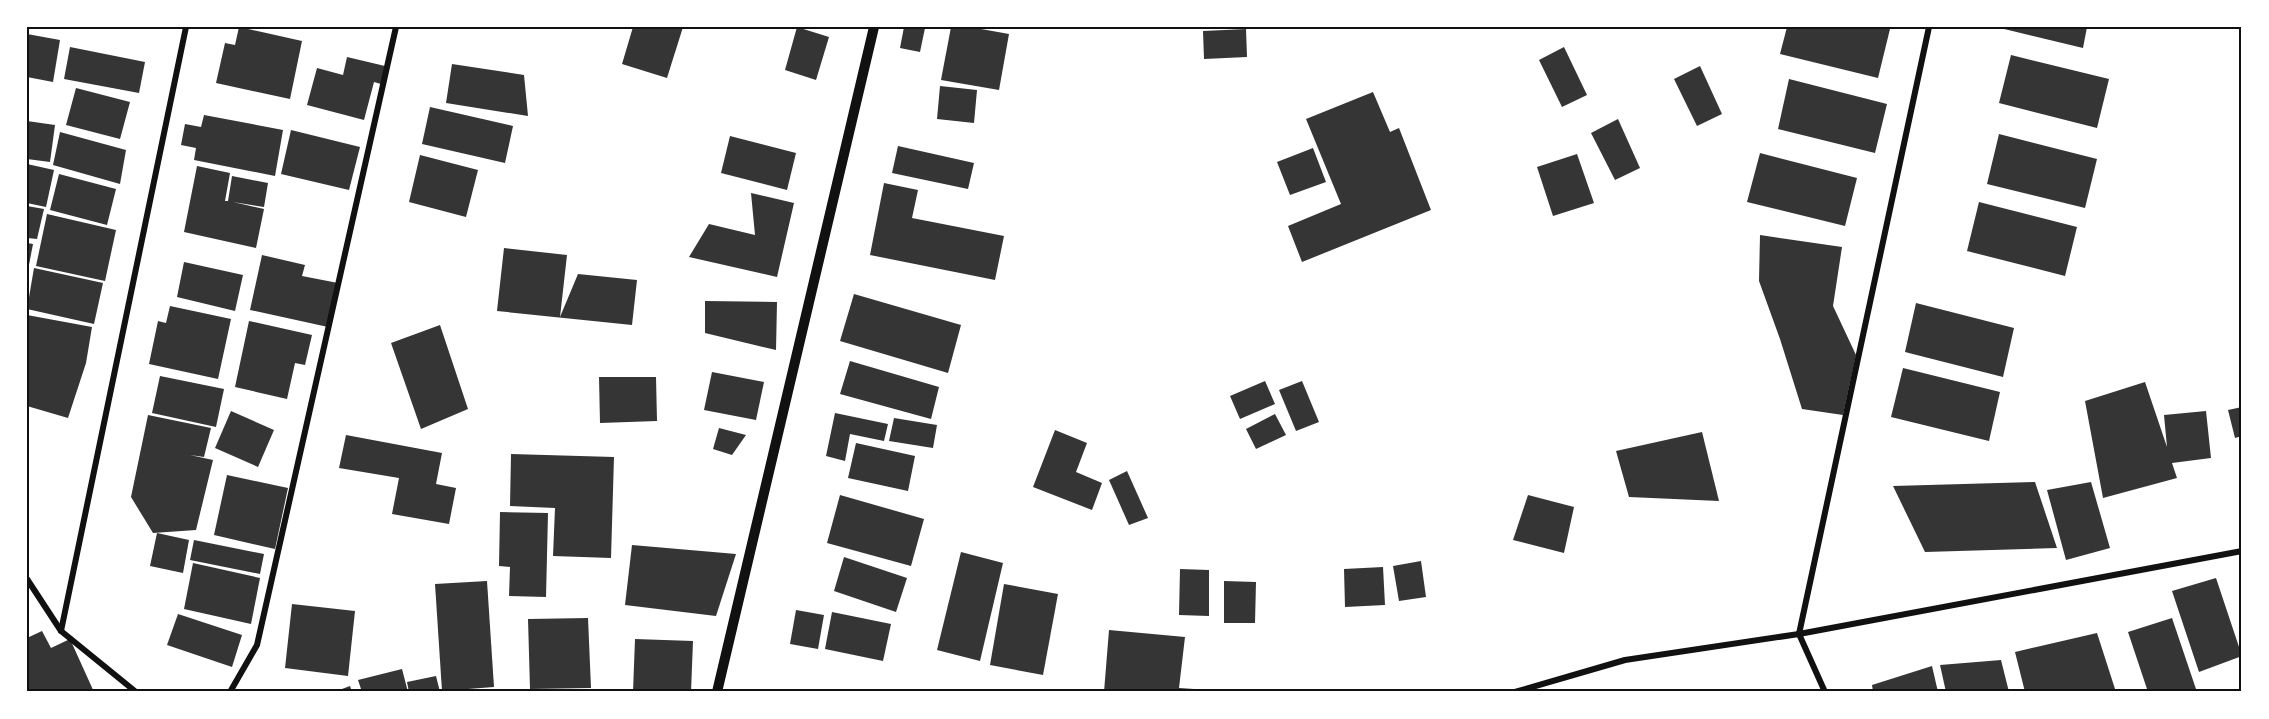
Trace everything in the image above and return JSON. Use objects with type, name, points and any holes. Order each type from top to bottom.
[{"type":"street","points":[[61,631],[186,27]]},
{"type":"street","points":[[230,692],[257,645],[396,27]]},
{"type":"street","points":[[717,692],[874,27]]},
{"type":"street","points":[[1825,692],[1799,634],[1929,27]]},
{"type":"street","points":[[1515,692],[1625,660],[1799,634],[2242,551]]},
{"type":"street","points":[[27,579],[61,631],[136,692]]},
{"type":"building","points":[[239,27],[302,41],[290,99],[216,83],[225,43],[235,45]]},
{"type":"building","points":[[633,27],[683,27],[667,78],[622,64]]},
{"type":"building","points":[[797,27],[829,37],[816,80],[785,70]]},
{"type":"building","points":[[904,27],[925,28],[920,52],[900,48]]},
{"type":"building","points":[[951,27],[970,27],[1009,34],[999,90],[941,80]]},
{"type":"building","points":[[1787,27],[1881,27],[1890,29],[1878,78],[1780,54]]},
{"type":"building","points":[[1996,27],[2087,27],[2083,48]]},
{"type":"building","points":[[1246,29],[1247,57],[1204,59],[1203,31]]},
{"type":"building","points":[[27,34],[60,40],[53,82],[27,77]]},
{"type":"building","points":[[70,47],[145,62],[139,93],[64,79]]},
{"type":"building","points":[[1564,47],[1587,95],[1562,107],[1539,60]]},
{"type":"building","points":[[2011,55],[2109,79],[2097,128],[1999,103]]},
{"type":"building","points":[[347,57],[385,66],[381,84],[374,82],[364,120],[307,105],[317,68],[343,75]]},
{"type":"building","points":[[452,64],[524,75],[528,116],[446,103]]},
{"type":"building","points":[[1700,66],[1722,114],[1697,126],[1674,79]]},
{"type":"building","points":[[1789,79],[1887,104],[1875,153],[1778,129]]},
{"type":"building","points":[[940,86],[977,90],[974,123],[937,119]]},
{"type":"building","points":[[76,88],[130,102],[120,139],[66,125]]},
{"type":"building","points":[[1373,92],[1390,132],[1399,128],[1431,210],[1302,262],[1288,226],[1341,204],[1306,119]]},
{"type":"building","points":[[430,107],[513,126],[505,163],[422,144]]},
{"type":"building","points":[[204,115],[283,130],[275,176],[194,160],[196,148],[181,145],[185,124],[201,127]]},
{"type":"building","points":[[1618,119],[1640,168],[1615,180],[1591,133]]},
{"type":"building","points":[[27,121],[55,125],[50,162],[27,159]]},
{"type":"building","points":[[291,130],[360,147],[349,190],[281,174]]},
{"type":"building","points":[[60,132],[126,150],[120,184],[53,165]]},
{"type":"building","points":[[1999,134],[2097,159],[2085,208],[1987,184]]},
{"type":"building","points":[[730,136],[796,153],[787,190],[721,173]]},
{"type":"building","points":[[898,146],[974,163],[968,189],[892,173]]},
{"type":"building","points":[[1313,148],[1326,182],[1290,195],[1277,162]]},
{"type":"building","points":[[1760,153],[1857,178],[1845,226],[1747,202]]},
{"type":"building","points":[[1577,154],[1594,203],[1553,216],[1537,167]]},
{"type":"building","points":[[420,155],[478,170],[466,217],[409,202]]},
{"type":"building","points":[[27,164],[54,170],[46,207],[27,203]]},
{"type":"building","points":[[197,166],[230,173],[225,201],[228,201],[232,176],[268,183],[264,207],[233,202],[264,209],[256,248],[184,232]]},
{"type":"building","points":[[59,174],[116,189],[107,225],[50,210]]},
{"type":"building","points":[[884,183],[918,190],[912,218],[1004,236],[995,280],[870,255]]},
{"type":"building","points":[[751,193],[794,203],[777,277],[689,257],[709,224],[755,235]]},
{"type":"building","points":[[1979,202],[2077,227],[2065,276],[1967,251]]},
{"type":"building","points":[[27,206],[44,209],[37,239],[27,238]]},
{"type":"building","points":[[47,214],[116,230],[105,281],[36,266]]},
{"type":"building","points":[[1760,235],[1842,247],[1833,306],[1856,355],[1843,415],[1802,409],[1759,281]]},
{"type":"building","points":[[27,243],[33,244],[28,270],[27,270]]},
{"type":"building","points":[[504,248],[567,255],[560,317],[578,274],[637,280],[632,325],[497,311]]},
{"type":"building","points":[[262,255],[305,265],[302,276],[338,283],[328,327],[250,310]]},
{"type":"building","points":[[184,262],[243,275],[235,311],[177,297]]},
{"type":"building","points":[[34,268],[103,283],[94,324],[27,309]]},
{"type":"building","points":[[854,294],[961,325],[948,373],[840,341]]},
{"type":"building","points":[[705,301],[777,302],[776,350],[705,333]]},
{"type":"building","points":[[1916,303],[2014,328],[2003,377],[1905,352]]},
{"type":"building","points":[[170,306],[231,319],[218,379],[149,364],[158,321],[166,323]]},
{"type":"building","points":[[27,315],[92,327],[86,363],[68,418],[27,406]]},
{"type":"building","points":[[249,321],[312,335],[305,365],[295,363],[287,399],[235,387]]},
{"type":"building","points":[[440,325],[468,409],[421,429],[391,343]]},
{"type":"building","points":[[850,361],[939,387],[931,419],[840,394]]},
{"type":"building","points":[[1903,368],[2000,392],[1989,441],[1891,417]]},
{"type":"building","points":[[712,372],[764,382],[756,420],[704,410]]},
{"type":"building","points":[[160,376],[224,389],[216,427],[152,413]]},
{"type":"building","points":[[599,377],[656,377],[657,421],[600,423]]},
{"type":"building","points":[[1265,381],[1275,404],[1240,419],[1230,396]]},
{"type":"building","points":[[1302,381],[1319,422],[1296,431],[1279,390]]},
{"type":"building","points":[[2145,382],[2167,447],[2164,415],[2206,411],[2211,458],[2172,463],[2177,478],[2103,498],[2085,401]]},
{"type":"building","points":[[2242,407],[2242,436],[2235,438],[2228,410]]},
{"type":"building","points":[[231,411],[274,430],[258,467],[215,448]]},
{"type":"building","points":[[835,413],[888,424],[884,441],[850,434],[845,461],[826,456]]},
{"type":"building","points":[[1275,414],[1286,435],[1256,449],[1246,429]]},
{"type":"building","points":[[148,415],[211,428],[204,457],[190,455],[213,460],[196,530],[153,533],[131,497]]},
{"type":"building","points":[[894,418],[937,425],[933,448],[889,441]]},
{"type":"building","points":[[719,428],[746,435],[732,455],[713,449]]},
{"type":"building","points":[[1055,430],[1087,443],[1076,472],[1102,483],[1092,510],[1033,487]]},
{"type":"building","points":[[1702,432],[1719,501],[1629,497],[1616,451]]},
{"type":"building","points":[[346,435],[442,453],[436,484],[456,488],[449,524],[392,514],[399,478],[339,468]]},
{"type":"building","points":[[856,443],[915,456],[908,491],[848,478]]},
{"type":"building","points":[[511,454],[614,457],[611,558],[553,556],[555,508],[510,506]]},
{"type":"building","points":[[1127,471],[1148,518],[1129,525],[1109,480]]},
{"type":"building","points":[[227,475],[288,488],[275,549],[214,535]]},
{"type":"building","points":[[2035,482],[2057,548],[1925,552],[1893,486]]},
{"type":"building","points":[[2091,482],[2110,548],[2066,560],[2047,490]]},
{"type":"building","points":[[840,495],[924,519],[911,566],[827,543]]},
{"type":"building","points":[[1528,495],[1574,507],[1564,553],[1513,540]]},
{"type":"building","points":[[500,512],[548,513],[546,597],[509,596],[510,567],[499,566]]},
{"type":"building","points":[[157,533],[189,540],[183,573],[150,566]]},
{"type":"building","points":[[194,540],[264,554],[260,574],[190,560]]},
{"type":"building","points":[[632,545],[736,554],[716,616],[625,605]]},
{"type":"building","points":[[961,552],[1003,563],[980,661],[937,650]]},
{"type":"building","points":[[844,557],[907,578],[896,612],[834,591]]},
{"type":"building","points":[[1421,561],[1426,597],[1399,601],[1393,566]]},
{"type":"building","points":[[193,563],[260,578],[251,624],[184,609]]},
{"type":"building","points":[[1383,567],[1385,605],[1345,607],[1344,569]]},
{"type":"building","points":[[1180,569],[1209,570],[1209,616],[1179,615]]},
{"type":"building","points":[[2216,578],[2242,656],[2199,672],[2172,591]]},
{"type":"building","points":[[487,581],[494,687],[442,691],[435,584]]},
{"type":"building","points":[[1224,581],[1256,582],[1255,623],[1224,623]]},
{"type":"building","points":[[1004,584],[1058,594],[1043,675],[990,665]]},
{"type":"building","points":[[292,604],[355,611],[348,676],[285,668]]},
{"type":"building","points":[[796,610],[824,615],[818,649],[790,644]]},
{"type":"building","points":[[832,612],[891,624],[883,661],[825,649]]},
{"type":"building","points":[[178,614],[242,635],[232,667],[167,645]]},
{"type":"building","points":[[588,618],[591,688],[530,689],[528,619]]},
{"type":"building","points":[[2172,618],[2197,692],[2148,692],[2128,632]]},
{"type":"building","points":[[1109,630],[1185,637],[1179,688],[1209,690],[1209,692],[1104,692]]},
{"type":"building","points":[[42,631],[51,648],[70,639],[94,692],[27,692],[27,638]]},
{"type":"building","points":[[2097,633],[2116,692],[2025,692],[2015,652]]},
{"type":"building","points":[[635,639],[693,641],[691,692],[633,692]]},
{"type":"building","points":[[2001,660],[2009,692],[1946,692],[1940,665]]},
{"type":"building","points":[[1932,666],[1938,692],[1873,692],[1872,685]]},
{"type":"building","points":[[402,669],[408,692],[362,692],[358,680]]},
{"type":"building","points":[[436,676],[440,692],[409,692],[407,682]]},
{"type":"building","points":[[350,686],[352,692],[334,692]]}]
